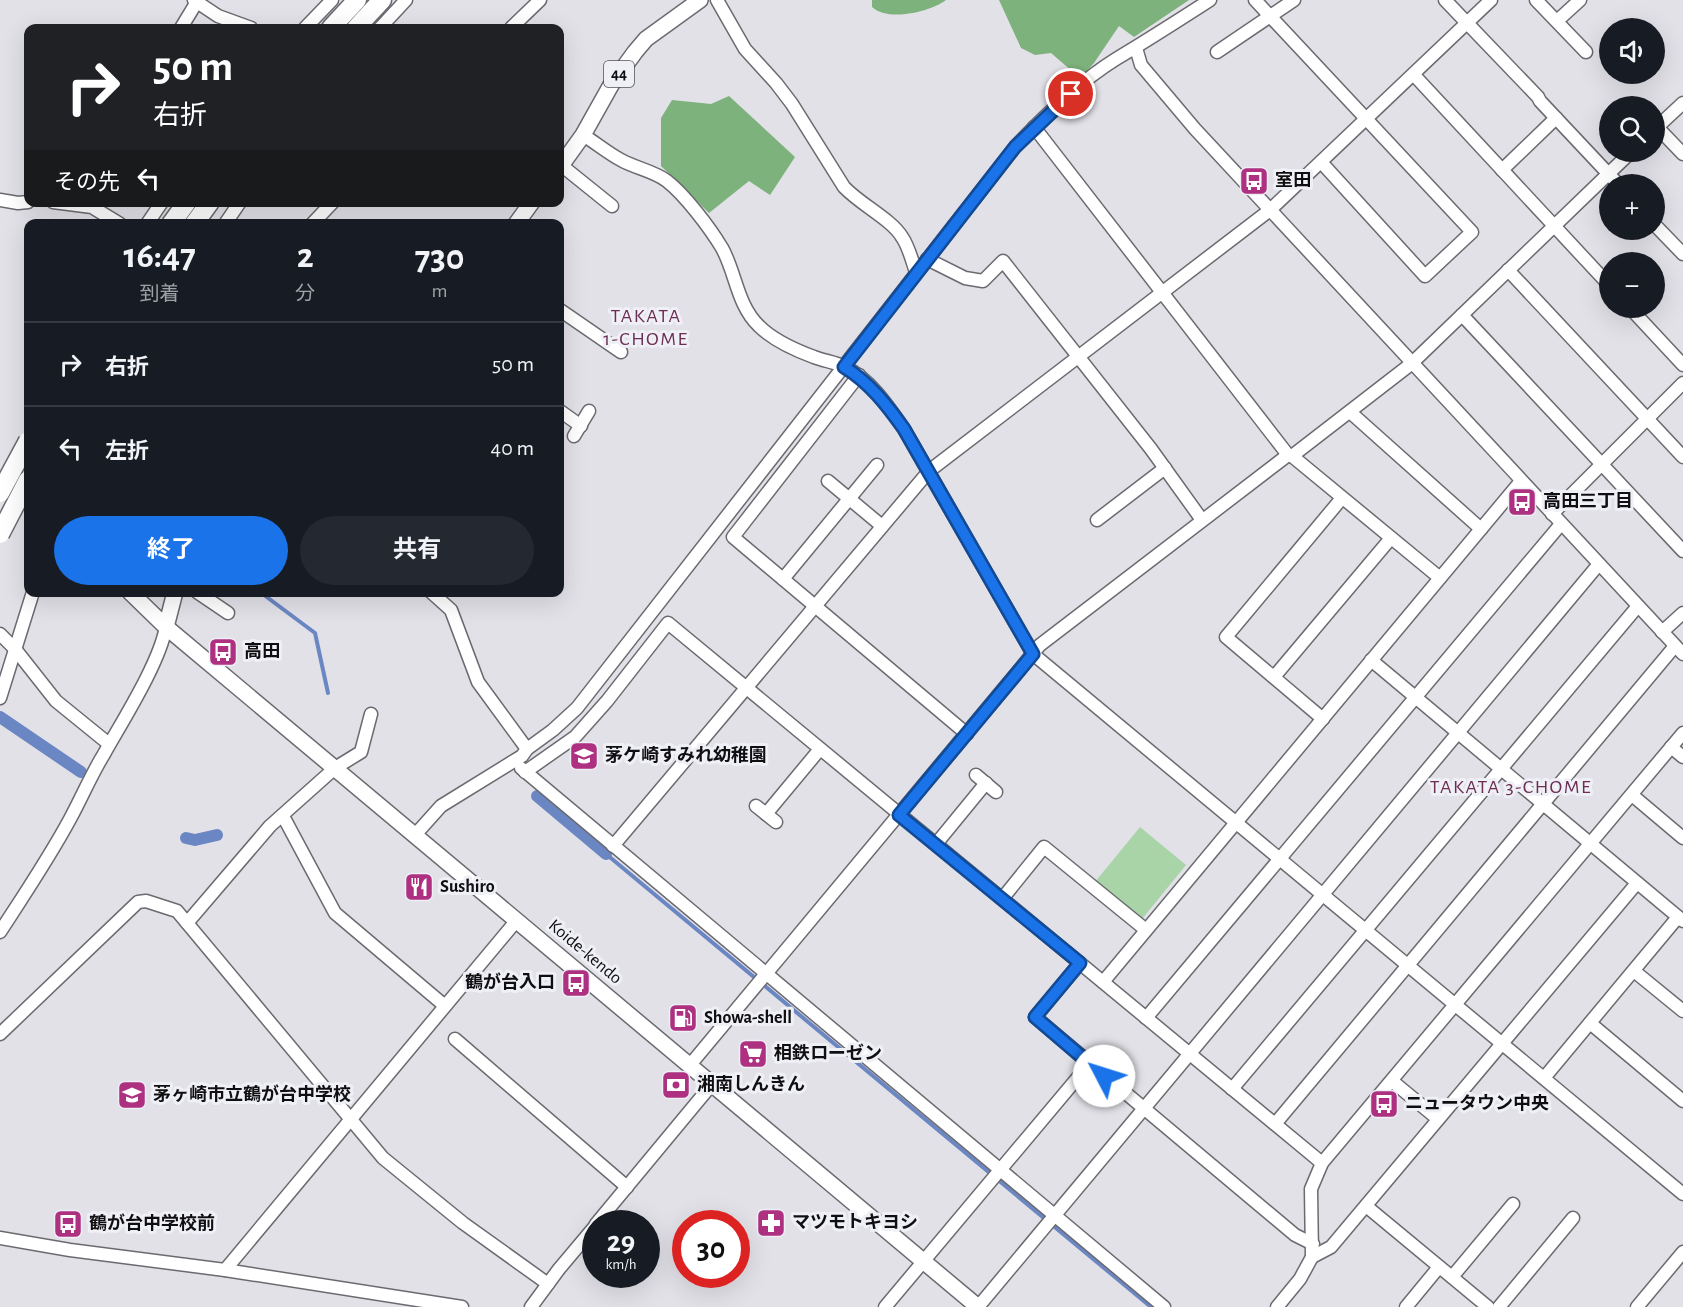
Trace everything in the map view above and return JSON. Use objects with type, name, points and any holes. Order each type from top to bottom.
[{"type":"highway","points":[[335,24],[357,0]]},
{"type":"highway","points":[[360,24],[382,0]]},
{"type":"highway","points":[[0,534],[18,488],[24,460]]},
{"type":"main road","name":"44","points":[[564,161],[583,135],[611,85],[646,39],[700,0]]},
{"type":"main road","points":[[0,470],[18,488]]},
{"type":"main road","points":[[0,504],[18,488]]},
{"type":"main road","points":[[0,525],[18,488]]},
{"type":"main road","name":"Koide-kendo","points":[[135,597],[166,627],[978,1307]]},
{"type":"main road","points":[[166,627],[174,597]]},
{"type":"street","points":[[309,24],[332,0]]},
{"type":"street","points":[[384,24],[406,0]]},
{"type":"street","points":[[515,24],[540,0]]},
{"type":"street","points":[[717,0],[745,49],[792,104],[844,187],[853,197],[902,235],[916,272]]},
{"type":"street","points":[[415,835],[441,806],[522,756],[526,749],[553,730],[577,708],[916,272],[1002,163],[1034,127],[1071,94],[1115,60],[1210,0]]},
{"type":"street","points":[[1255,0],[1472,232],[1425,276],[1321,162]]},
{"type":"street","points":[[1217,52],[1294,0]]},
{"type":"street","points":[[1445,0],[1608,173]]},
{"type":"street","points":[[613,846],[929,471],[1270,210],[1491,0]]},
{"type":"street","points":[[1536,0],[1586,52]]},
{"type":"street","points":[[1557,21],[1580,0]]},
{"type":"street","points":[[183,24],[196,1],[218,16],[239,24]]},
{"type":"street","points":[[1136,48],[1141,65],[1172,104],[1679,650],[1543,804],[1275,1124]]},
{"type":"street","points":[[1414,75],[1599,274]]},
{"type":"street","points":[[1665,120],[1683,103]]},
{"type":"street","points":[[1502,170],[1556,118]]},
{"type":"street","points":[[1034,127],[1290,455],[1440,578]]},
{"type":"street","points":[[583,135],[622,161],[667,181],[682,196],[707,225],[723,250],[737,289],[751,318],[758,326],[780,341],[859,375],[891,410],[929,471],[1033,654],[1683,1194]]},
{"type":"street","points":[[1665,137],[1683,154]]},
{"type":"street","points":[[690,1065],[1040,645],[1202,520],[1350,412],[1411,364],[1620,162]]},
{"type":"street","points":[[564,169],[612,206]]},
{"type":"street","points":[[0,200],[24,202]]},
{"type":"street","points":[[96,207],[113,219]]},
{"type":"street","points":[[317,219],[328,207]]},
{"type":"street","points":[[1665,235],[1683,254]]},
{"type":"street","points":[[927,259],[965,278],[983,281],[1003,261],[1165,468],[1202,520]]},
{"type":"street","points":[[1508,270],[1683,458]]},
{"type":"street","points":[[564,313],[621,352]]},
{"type":"street","points":[[1462,315],[1683,551]]},
{"type":"street","points":[[1639,318],[1683,364]]},
{"type":"street","points":[[859,375],[733,537],[967,734]]},
{"type":"street","points":[[1146,1018],[1415,697],[1602,464],[1683,382]]},
{"type":"street","points":[[564,416],[577,431],[589,411]]},
{"type":"street","points":[[1350,412],[1481,529]]},
{"type":"street","points":[[783,579],[877,465]]},
{"type":"street","points":[[18,488],[24,466]]},
{"type":"street","points":[[1097,520],[1165,468]]},
{"type":"street","points":[[828,481],[882,526]]},
{"type":"street","points":[[1103,982],[1521,481]]},
{"type":"street","points":[[1323,718],[1226,637],[1342,498]]},
{"type":"street","points":[[1274,677],[1391,538]]},
{"type":"street","points":[[978,1307],[1599,564]]},
{"type":"street","points":[[0,698],[31,597]]},
{"type":"street","points":[[204,597],[228,613]]},
{"type":"street","points":[[437,597],[451,610],[478,682],[526,749]]},
{"type":"street","points":[[1232,1089],[1638,606]]},
{"type":"street","points":[[1662,632],[1683,613]]},
{"type":"street","points":[[525,772],[575,738],[668,623],[1322,1163]]},
{"type":"street","points":[[0,932],[69,821],[152,663],[166,627]]},
{"type":"street","points":[[0,634],[15,649],[56,701],[109,744]]},
{"type":"street","points":[[1371,660],[1681,919],[1544,1078]]},
{"type":"street","points":[[187,923],[270,826],[335,768],[361,752],[371,714]]},
{"type":"street","points":[[1277,1307],[1300,1280],[1313,1251],[1311,1190],[1322,1163],[1683,733]]},
{"type":"street","points":[[1671,747],[1683,757]]},
{"type":"street","points":[[766,814],[820,749]]},
{"type":"street","points":[[513,761],[763,978],[1051,1219],[1164,1307]]},
{"type":"street","points":[[976,775],[996,792]]},
{"type":"street","points":[[936,844],[986,783]]},
{"type":"street","points":[[1632,795],[1683,838]]},
{"type":"street","points":[[283,816],[335,913],[445,1006]]},
{"type":"street","points":[[1002,898],[1044,847],[1146,930]]},
{"type":"street","points":[[1313,1251],[1331,1247],[1637,882]]},
{"type":"street","points":[[0,1034],[138,902],[146,901],[177,911],[383,1158],[463,1223],[548,1284]]},
{"type":"street","points":[[225,1270],[517,920]]},
{"type":"street","points":[[1080,963],[1035,1017],[1313,1251]]},
{"type":"street","points":[[1634,971],[1683,1011]]},
{"type":"street","points":[[1590,1023],[1683,1101]]},
{"type":"street","points":[[455,1039],[627,1187]]},
{"type":"street","points":[[885,1307],[1090,1064]]},
{"type":"street","points":[[1392,1081],[1438,1119]]},
{"type":"street","points":[[608,1210],[713,1083]]},
{"type":"street","points":[[1452,1277],[1514,1204]]},
{"type":"street","points":[[1366,1206],[1488,1307]]},
{"type":"street","points":[[1499,1307],[1573,1218]]},
{"type":"street","points":[[0,1238],[462,1307]]},
{"type":"street","points":[[531,1307],[582,1242]]},
{"type":"street","points":[[1637,1307],[1683,1252]]},
{"type":"street","points":[[1406,1307],[1439,1267]]},
{"type":"green space","points":[[872,0],[946,0],[930,8],[898,15],[888,14],[872,7]]},
{"type":"green space","points":[[999,0],[1189,0],[1134,37],[1119,26],[1094,63],[1080,78],[1051,53],[1035,55],[1021,48]]},
{"type":"green space","points":[[729,96],[795,157],[770,195],[749,181],[709,213],[661,166],[661,118],[672,100],[711,104]]},
{"type":"green space","points":[[1140,827],[1186,865],[1142,919],[1095,882]]},
{"type":"waterway","points":[[267,597],[315,633],[328,693]]},
{"type":"waterway","points":[[0,717],[81,772]]},
{"type":"waterway","points":[[537,796],[606,854]]},
{"type":"waterway","points":[[186,838],[195,840],[217,835]]},
{"type":"waterway","points":[[606,854],[1151,1307]]},
{"type":"place","name":"室田","points":[[1254,181]]},
{"type":"place","name":"高田三丁目","points":[[1522,502]]},
{"type":"place","name":"高田","points":[[223,652]]},
{"type":"place","name":"茅ケ崎すみれ幼稚園","points":[[584,756]]},
{"type":"place","name":"Sushiro","points":[[419,887]]},
{"type":"place","name":"鶴が台入口","points":[[576,983]]},
{"type":"place","name":"Showa-shell","points":[[683,1018]]},
{"type":"place","name":"相鉄ローゼン","points":[[753,1054]]},
{"type":"place","name":"湘南しんきん","points":[[676,1085]]},
{"type":"place","name":"茅ヶ崎市立鶴が台中学校","points":[[132,1095]]},
{"type":"place","name":"ニュータウン中央","points":[[1384,1104]]},
{"type":"place","name":"マツモトキヨシ","points":[[771,1223]]},
{"type":"place","name":"鶴が台中学校前","points":[[68,1224]]},
{"type":"district","name":"TAKATA 1-CHOME","points":[[646,328]]},
{"type":"district","name":"TAKATA 3-CHOME","points":[[1511,787]]},
{"type":"route","points":[[1071,94],[1015,147],[844,367],[863,379],[891,410],[904,429],[1033,654],[899,815],[1080,963],[1035,1017],[1104,1076]]}]
